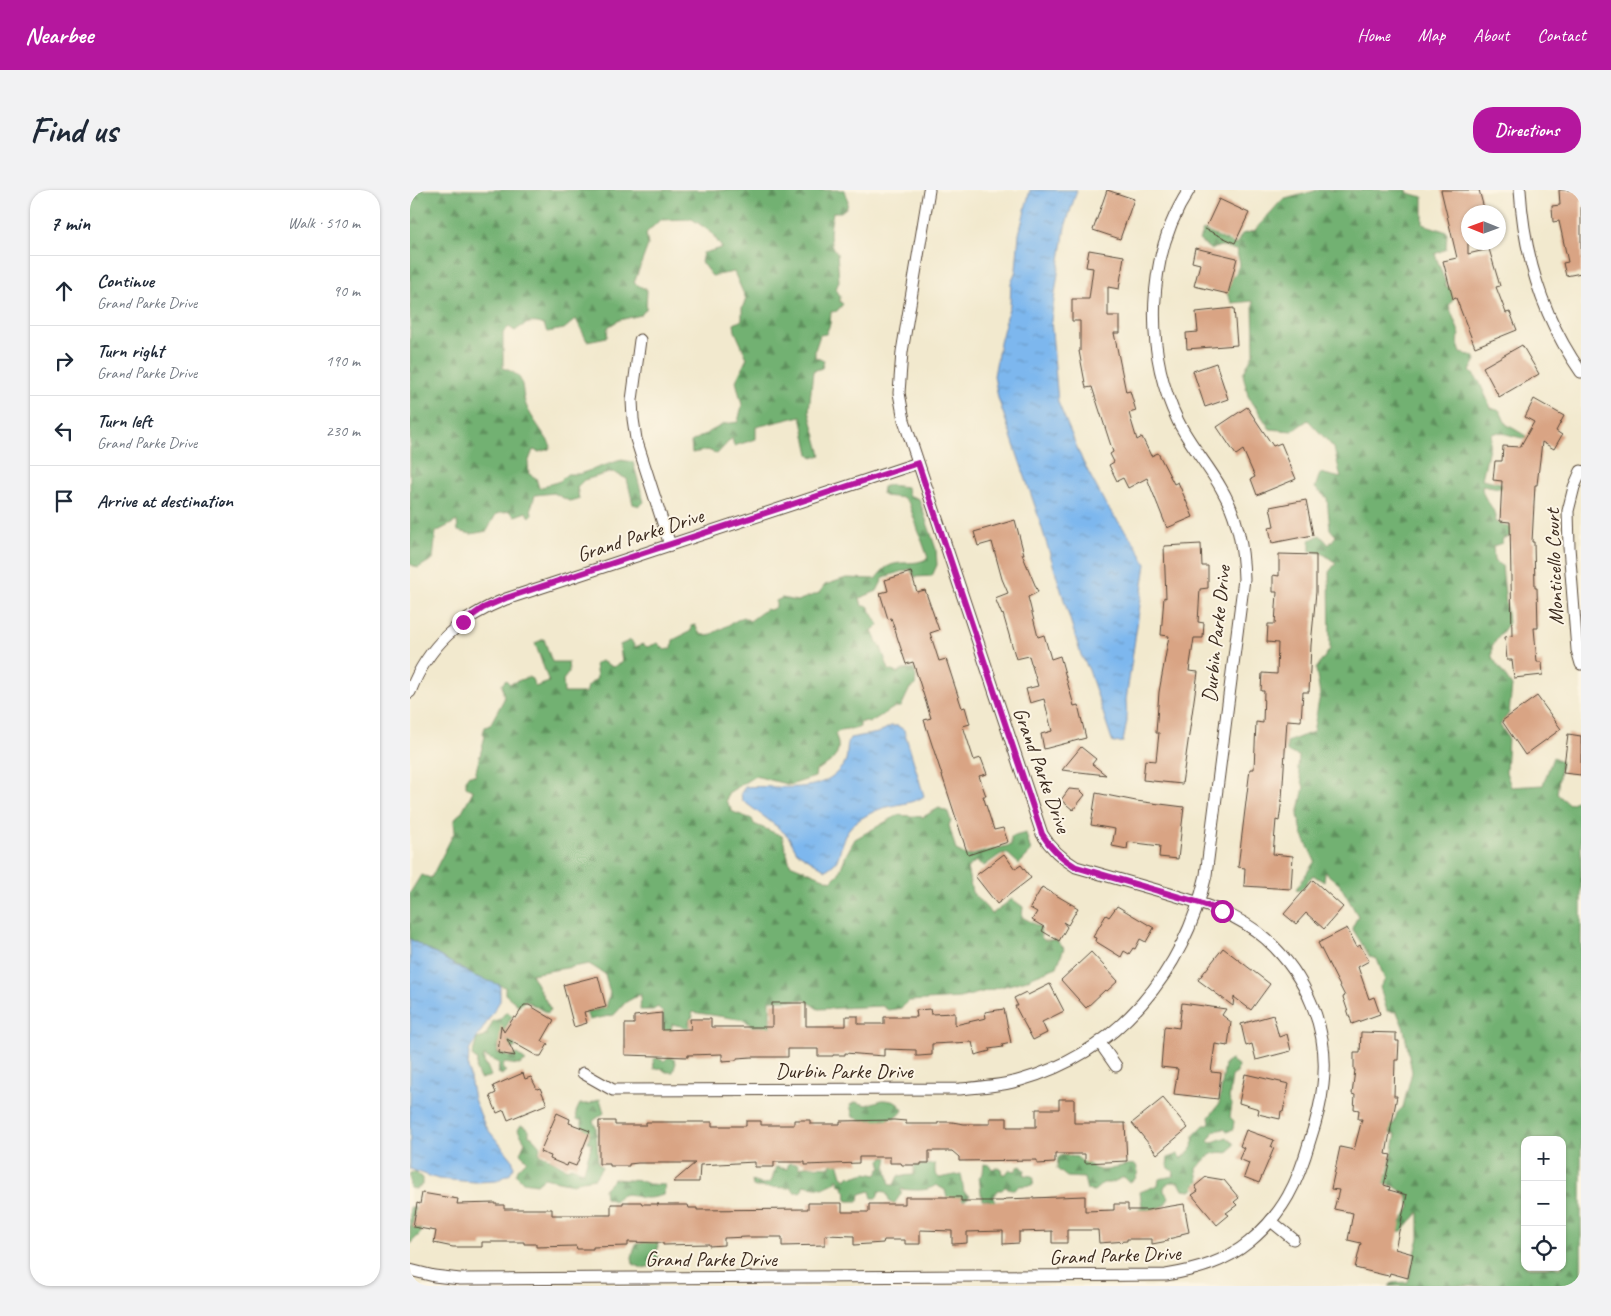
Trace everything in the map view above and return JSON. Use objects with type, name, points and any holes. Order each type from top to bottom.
[{"type":"street","name":"Grand Parke Drive","points":[[410,1270],[434,1276],[460,1279],[1166,1275],[1191,1271],[1210,1265],[1249,1242],[1271,1222],[1298,1179],[1319,1110],[1324,1065],[1323,1046],[1318,1020],[1309,997],[1297,975],[1282,955],[1265,938],[1244,923],[1222,911],[1200,903],[1076,867],[1063,860],[1050,848],[1042,834],[904,420],[900,394],[900,369],[929,190]]},
{"type":"street","name":"Durbin Parke Drive","points":[[583,1073],[613,1090],[960,1089],[991,1086],[1021,1080],[1049,1070],[1077,1057],[1100,1043],[1142,1004],[1160,981],[1176,956],[1200,903],[1206,875],[1244,579],[1244,564],[1239,531],[1231,506],[1178,420],[1166,390],[1160,365],[1155,307],[1158,272],[1173,222],[1189,190]]},
{"type":"street","points":[[1520,190],[1525,233],[1533,270],[1545,306],[1557,334],[1581,372]]},
{"type":"street","points":[[640,340],[632,400],[633,419],[636,439],[670,545]]},
{"type":"street","name":"Grand Parke Drive","points":[[410,692],[427,659],[444,638],[483,608],[506,598],[918,463]]},
{"type":"street","name":"Monticello Court","points":[[1581,471],[1574,487],[1568,511],[1577,650],[1581,664]]},
{"type":"street","points":[[1100,1043],[1116,1066]]},
{"type":"street","points":[[1271,1222],[1293,1240]]},
{"type":"green space","points":[[410,190],[844,190],[848,201],[847,207],[841,212],[833,212],[830,228],[831,244],[837,253],[839,281],[836,289],[840,296],[840,302],[843,304],[837,311],[831,312],[830,324],[826,334],[820,335],[815,350],[815,357],[824,361],[822,368],[813,371],[809,411],[821,455],[813,458],[809,454],[801,416],[756,427],[756,439],[734,446],[732,438],[717,454],[708,450],[692,453],[691,442],[724,424],[738,422],[742,405],[736,381],[747,358],[735,331],[734,324],[742,320],[742,308],[746,299],[734,272],[712,276],[701,262],[703,253],[722,248],[711,232],[692,219],[660,220],[646,233],[648,245],[634,283],[647,290],[646,309],[641,315],[619,320],[608,327],[607,337],[587,341],[576,319],[564,329],[547,332],[544,325],[532,323],[525,324],[515,331],[509,327],[503,333],[503,368],[511,371],[520,379],[528,410],[551,446],[549,449],[539,452],[533,450],[528,463],[529,474],[536,478],[539,488],[560,481],[567,474],[579,474],[621,460],[633,462],[644,502],[640,506],[633,504],[627,479],[613,472],[584,480],[577,487],[579,499],[569,501],[554,493],[535,495],[531,508],[532,515],[530,517],[526,512],[515,516],[509,511],[496,514],[487,531],[471,534],[458,531],[457,521],[436,532],[433,559],[418,568],[410,564]]},
{"type":"green space","points":[[1318,190],[1407,190],[1408,193],[1423,197],[1423,224],[1447,232],[1446,249],[1435,254],[1447,287],[1452,288],[1454,298],[1449,306],[1460,335],[1457,341],[1461,353],[1474,356],[1476,360],[1470,371],[1479,381],[1491,408],[1500,411],[1506,424],[1526,436],[1526,439],[1498,432],[1492,434],[1482,479],[1527,489],[1523,492],[1482,485],[1484,495],[1494,511],[1495,522],[1519,532],[1503,538],[1502,543],[1493,546],[1494,561],[1502,566],[1508,624],[1492,646],[1492,657],[1512,686],[1509,713],[1500,725],[1508,737],[1506,772],[1511,787],[1543,785],[1553,757],[1561,761],[1557,794],[1569,804],[1581,799],[1581,1286],[1389,1286],[1392,1283],[1408,1282],[1419,1238],[1419,1212],[1402,1231],[1388,1232],[1389,1221],[1402,1221],[1410,1207],[1407,1195],[1394,1186],[1363,1179],[1367,1171],[1388,1174],[1396,1134],[1376,1130],[1376,1123],[1394,1124],[1397,1113],[1403,1107],[1412,1072],[1404,1029],[1397,1012],[1387,1011],[1380,987],[1385,980],[1377,959],[1370,957],[1352,928],[1358,916],[1340,885],[1325,872],[1324,882],[1313,875],[1301,890],[1296,889],[1315,861],[1303,836],[1298,815],[1304,787],[1298,769],[1299,756],[1287,752],[1287,742],[1313,732],[1320,695],[1316,669],[1330,649],[1329,572],[1336,563],[1322,553],[1310,551],[1310,540],[1320,535],[1329,545],[1336,536],[1330,529],[1327,498],[1315,488],[1320,473],[1341,478],[1334,448],[1308,420],[1292,431],[1270,429],[1248,396],[1243,374],[1254,352],[1253,301],[1232,303],[1227,294],[1232,276],[1235,275],[1240,263],[1236,250],[1220,246],[1211,250],[1199,240],[1203,230],[1236,245],[1242,234],[1254,231],[1282,200]]},
{"type":"green space","points":[[888,485],[907,487],[908,495],[919,499],[936,549],[937,565],[932,576],[915,577],[910,569],[884,577],[877,591],[860,598],[862,606],[868,606],[879,625],[872,630],[889,670],[897,673],[903,670],[914,669],[916,677],[915,686],[910,688],[901,707],[895,707],[869,723],[865,721],[860,723],[860,727],[842,730],[835,734],[838,747],[837,752],[832,760],[816,770],[815,777],[790,785],[755,776],[728,793],[726,801],[733,812],[752,819],[754,824],[782,836],[790,864],[831,881],[839,873],[855,839],[898,815],[923,817],[939,808],[948,812],[951,821],[949,825],[956,850],[968,856],[1011,845],[1011,837],[1026,833],[1031,852],[1019,864],[1007,853],[1001,854],[984,866],[976,861],[967,868],[972,892],[992,914],[1012,899],[1023,907],[1022,917],[1040,927],[1041,937],[1044,940],[1056,940],[1064,948],[1057,967],[1027,980],[960,998],[909,1001],[901,1008],[888,1010],[882,1006],[818,1009],[805,1000],[770,1000],[770,1033],[764,1032],[763,1026],[752,1026],[745,1020],[692,1012],[693,1017],[690,1019],[689,1027],[683,1028],[672,1024],[671,1035],[663,1039],[663,1013],[658,1007],[653,1010],[640,1010],[641,994],[626,1002],[614,1015],[589,1020],[586,1012],[606,1008],[610,993],[605,974],[589,964],[531,974],[551,1010],[547,1013],[525,1000],[519,1006],[505,994],[505,987],[474,976],[410,939],[410,893],[421,875],[431,878],[455,831],[454,822],[473,791],[466,787],[466,779],[469,775],[475,775],[485,736],[483,733],[485,727],[490,725],[504,699],[502,684],[506,680],[510,684],[528,677],[532,679],[535,687],[549,682],[535,643],[544,639],[552,662],[568,662],[569,672],[563,680],[564,693],[586,693],[588,686],[597,678],[595,664],[601,661],[613,667],[622,663],[620,645],[631,640],[635,647],[643,644],[647,647],[658,643],[665,650],[672,648],[673,640],[691,631],[691,626],[695,625],[700,634],[708,636],[743,617],[750,621],[766,609],[770,610],[776,607],[776,601],[782,598],[797,601],[819,593],[825,585],[846,578],[875,579],[884,569],[897,563],[923,561],[928,558],[909,504],[904,498],[882,494],[883,487]]},
{"type":"green space","points":[[507,1011],[512,1016],[501,1036],[515,1045],[515,1048],[498,1047],[497,1053],[510,1057],[517,1054],[526,1061],[519,1065],[504,1063],[503,1070],[506,1071],[502,1075],[498,1073],[499,1063],[484,1056],[484,1065],[487,1066],[491,1076],[480,1079],[476,1070],[477,1060],[472,1056],[477,1039],[485,1037],[493,1021],[500,1019]]},
{"type":"green space","points":[[668,1057],[675,1059],[676,1063],[673,1072],[666,1072],[661,1068],[654,1069],[653,1059],[657,1058],[664,1061]]},
{"type":"green space","points":[[1231,1060],[1238,1065],[1237,1073],[1232,1076],[1229,1099],[1232,1104],[1230,1117],[1234,1121],[1233,1129],[1227,1132],[1224,1129],[1214,1131],[1208,1141],[1210,1143],[1227,1137],[1234,1144],[1228,1153],[1222,1152],[1210,1155],[1204,1161],[1197,1169],[1199,1181],[1191,1191],[1183,1190],[1179,1182],[1170,1182],[1164,1187],[1164,1191],[1169,1198],[1164,1206],[1145,1211],[1136,1211],[1142,1206],[1140,1192],[1158,1185],[1159,1179],[1173,1176],[1174,1172],[1167,1166],[1168,1158],[1178,1154],[1181,1159],[1193,1145],[1194,1135],[1204,1125],[1210,1123],[1209,1117],[1219,1104],[1225,1064]]},
{"type":"green space","points":[[600,1099],[604,1113],[593,1121],[596,1127],[598,1163],[602,1167],[595,1178],[573,1184],[544,1178],[537,1184],[523,1182],[516,1175],[518,1169],[527,1160],[520,1153],[525,1142],[518,1130],[521,1125],[529,1130],[529,1136],[540,1146],[539,1153],[567,1169],[571,1167],[584,1171],[592,1143],[588,1142],[590,1134],[584,1131],[585,1128],[582,1126],[582,1121],[577,1119],[576,1112],[580,1104],[589,1104]]},
{"type":"green space","points":[[882,1100],[894,1102],[903,1110],[898,1116],[889,1118],[889,1124],[853,1117],[850,1105],[856,1102],[866,1105]]},
{"type":"green space","points":[[1062,1155],[1077,1157],[1095,1169],[1106,1170],[1125,1165],[1136,1165],[1138,1172],[1135,1179],[1129,1182],[1124,1177],[1111,1183],[1103,1183],[1094,1191],[1087,1190],[1084,1178],[1067,1177],[1057,1169],[1058,1158]]},
{"type":"green space","points":[[883,1157],[888,1158],[886,1167],[890,1185],[894,1185],[898,1176],[914,1175],[914,1166],[935,1164],[935,1173],[939,1178],[961,1174],[964,1192],[970,1196],[965,1200],[962,1200],[961,1197],[947,1198],[945,1190],[936,1185],[924,1190],[901,1189],[901,1194],[894,1204],[890,1202],[886,1192],[879,1191],[877,1198],[872,1198],[870,1191],[860,1194],[859,1201],[848,1201],[846,1200],[847,1193],[843,1189],[844,1186],[839,1184],[838,1179],[836,1179],[836,1182],[823,1188],[803,1185],[803,1189],[800,1192],[794,1192],[792,1188],[753,1186],[752,1181],[762,1184],[770,1183],[776,1167],[787,1169],[789,1163],[798,1164],[799,1168],[805,1166],[830,1167],[832,1161],[838,1162],[842,1176],[846,1179],[850,1175],[852,1177],[866,1173],[877,1175],[882,1168],[880,1160]]},
{"type":"green space","points":[[984,1164],[989,1165],[992,1169],[998,1167],[1001,1169],[1002,1174],[1006,1174],[1009,1170],[1016,1171],[1017,1167],[1021,1166],[1025,1170],[1024,1175],[1032,1176],[1034,1179],[1033,1185],[1019,1186],[1015,1190],[1005,1187],[1002,1190],[997,1190],[994,1197],[996,1201],[990,1205],[990,1200],[982,1200],[979,1177],[983,1173]]},
{"type":"green space","points":[[415,1172],[422,1178],[422,1185],[415,1189],[410,1188],[410,1173]]},
{"type":"green space","points":[[614,1179],[665,1185],[664,1195],[643,1198],[627,1194],[614,1201],[605,1198],[604,1189]]},
{"type":"green space","points":[[410,1207],[415,1208],[412,1227],[421,1229],[421,1233],[410,1244]]},
{"type":"green space","points":[[658,1237],[657,1265],[642,1268],[633,1264],[632,1257],[636,1244],[643,1243],[643,1238]]},
{"type":"water","points":[[1030,190],[1077,190],[1065,227],[1051,320],[1058,402],[1083,462],[1106,505],[1135,544],[1146,564],[1126,700],[1127,721],[1123,742],[1113,743],[1089,670],[1081,655],[1036,509],[998,398],[994,376],[1010,305],[1011,284],[1016,270],[1019,234]]},
{"type":"water","points":[[891,726],[898,726],[904,730],[924,796],[916,800],[880,809],[856,822],[845,835],[836,861],[826,870],[797,852],[788,836],[742,800],[741,793],[745,787],[798,787],[823,782],[834,775],[844,764],[850,738],[878,733]]},
{"type":"water","points":[[410,939],[474,976],[500,985],[500,1001],[469,1051],[468,1067],[474,1099],[485,1126],[512,1159],[514,1167],[509,1175],[497,1181],[475,1182],[438,1179],[410,1169]]},
{"type":"building","points":[[1107,190],[1134,199],[1120,239],[1093,230]]},
{"type":"building","points":[[1441,190],[1479,190],[1483,205],[1461,205],[1461,250],[1468,250],[1468,254],[1489,250],[1500,286],[1496,287],[1506,313],[1510,312],[1517,330],[1475,347],[1456,298],[1453,299],[1443,261],[1457,258]]},
{"type":"building","points":[[1559,190],[1581,190],[1581,273],[1566,276],[1563,263],[1568,262],[1559,221],[1553,222],[1552,206],[1560,205]]},
{"type":"building","points":[[1219,199],[1249,213],[1235,243],[1205,229]]},
{"type":"building","points":[[1195,248],[1237,258],[1228,294],[1194,286],[1200,264],[1192,262]]},
{"type":"building","points":[[1089,250],[1124,256],[1119,289],[1108,287],[1108,316],[1120,316],[1120,333],[1114,333],[1126,392],[1130,391],[1136,411],[1129,413],[1137,440],[1142,437],[1151,456],[1158,453],[1174,484],[1178,482],[1193,517],[1167,528],[1147,478],[1128,488],[1123,478],[1117,481],[1109,465],[1114,462],[1110,454],[1113,452],[1092,387],[1086,388],[1079,351],[1080,321],[1072,321],[1072,299],[1089,299],[1093,268],[1086,267]]},
{"type":"building","points":[[1234,308],[1237,345],[1187,349],[1186,333],[1198,332],[1196,312]]},
{"type":"building","points":[[1522,345],[1539,374],[1499,397],[1483,367]]},
{"type":"building","points":[[1216,363],[1228,399],[1205,407],[1193,371]]},
{"type":"building","points":[[1534,399],[1564,416],[1556,431],[1562,435],[1554,449],[1542,442],[1537,485],[1535,485],[1532,542],[1534,542],[1538,628],[1534,628],[1537,662],[1542,662],[1543,675],[1514,678],[1512,660],[1507,660],[1505,637],[1512,636],[1510,522],[1500,521],[1502,481],[1493,480],[1495,461],[1502,461],[1503,446],[1520,447],[1534,422],[1525,417]]},
{"type":"building","points":[[1247,407],[1273,446],[1281,443],[1296,479],[1257,495],[1251,479],[1255,477],[1243,450],[1236,455],[1217,427]]},
{"type":"building","points":[[1306,500],[1313,535],[1272,543],[1269,527],[1274,526],[1270,507]]},
{"type":"building","points":[[1015,520],[1024,554],[1022,554],[1038,592],[1028,597],[1038,637],[1044,635],[1051,659],[1060,656],[1074,706],[1078,705],[1086,738],[1044,749],[1041,734],[1052,731],[1044,699],[1030,703],[1026,689],[1038,686],[1029,656],[1016,659],[1003,614],[995,598],[1008,593],[1002,579],[992,542],[978,546],[974,532]]},
{"type":"building","points":[[1201,544],[1202,566],[1208,566],[1208,588],[1200,589],[1198,622],[1204,623],[1203,638],[1194,638],[1189,671],[1198,672],[1182,784],[1143,780],[1145,760],[1156,761],[1159,733],[1156,733],[1159,692],[1169,636],[1161,635],[1164,597],[1166,598],[1164,546]]},
{"type":"building","points":[[1279,554],[1316,555],[1316,592],[1309,692],[1303,692],[1301,721],[1287,720],[1282,799],[1279,821],[1276,820],[1273,854],[1293,856],[1291,889],[1244,886],[1245,868],[1238,867],[1250,769],[1254,769],[1256,722],[1263,723],[1264,691],[1261,691],[1262,673],[1277,674],[1278,643],[1267,642],[1268,624],[1275,624],[1277,592],[1273,592],[1273,575],[1279,576]]},
{"type":"building","points":[[911,572],[917,592],[925,590],[939,630],[930,633],[939,661],[946,659],[962,708],[965,707],[970,724],[963,726],[974,760],[981,758],[987,774],[979,776],[994,830],[1003,828],[1008,842],[968,855],[924,720],[931,718],[913,662],[906,664],[891,618],[888,619],[880,593],[888,591],[885,580]]},
{"type":"building","points":[[1537,696],[1561,729],[1525,755],[1502,721]]},
{"type":"building","points":[[1568,734],[1581,736],[1581,775],[1563,773]]},
{"type":"building","points":[[1081,747],[1096,759],[1092,764],[1106,775],[1062,770]]},
{"type":"building","points":[[1069,789],[1080,790],[1085,795],[1073,810],[1061,800]]},
{"type":"building","points":[[1096,793],[1136,801],[1184,807],[1178,859],[1159,857],[1160,846],[1128,842],[1127,849],[1112,846],[1115,829],[1091,825]]},
{"type":"building","points":[[1004,854],[1015,869],[1021,865],[1031,878],[997,904],[975,876]]},
{"type":"building","points":[[1313,880],[1343,907],[1324,929],[1306,913],[1296,924],[1284,914]]},
{"type":"building","points":[[1042,887],[1078,908],[1068,925],[1063,922],[1067,927],[1059,941],[1042,931],[1044,927],[1032,920],[1037,912],[1030,908]]},
{"type":"building","points":[[1117,906],[1154,928],[1146,942],[1140,939],[1135,949],[1133,948],[1129,954],[1124,951],[1121,957],[1095,941],[1096,938],[1093,937],[1106,915],[1109,917]]},
{"type":"building","points":[[1347,928],[1357,947],[1360,945],[1369,961],[1358,967],[1369,999],[1374,997],[1380,1014],[1352,1024],[1343,997],[1345,996],[1318,943]]},
{"type":"building","points":[[1223,948],[1270,984],[1251,1010],[1234,997],[1233,1006],[1198,980]]},
{"type":"building","points":[[1091,952],[1118,981],[1107,991],[1105,990],[1086,1008],[1061,980]]},
{"type":"building","points":[[598,976],[606,1007],[584,1012],[587,1023],[574,1027],[563,985]]},
{"type":"building","points":[[1050,984],[1064,1011],[1042,1022],[1047,1033],[1033,1040],[1015,1006],[1018,1006],[1014,998],[1026,992],[1028,995]]},
{"type":"building","points":[[772,1003],[806,1003],[806,1026],[846,1026],[846,1016],[858,1016],[858,1024],[884,1024],[884,1017],[917,1017],[916,1010],[930,1009],[931,1014],[955,1013],[955,1025],[986,1018],[985,1012],[1004,1009],[1011,1043],[975,1055],[972,1042],[932,1044],[932,1055],[919,1056],[916,1056],[916,1050],[884,1049],[884,1056],[845,1053],[845,1055],[818,1056],[818,1049],[788,1049],[788,1057],[751,1057],[722,1061],[722,1054],[688,1055],[688,1057],[625,1055],[625,1024],[634,1024],[634,1016],[662,1013],[662,1030],[691,1029],[690,1019],[711,1019],[711,1027],[772,1027]]},
{"type":"building","points":[[1182,1003],[1226,1009],[1222,1015],[1231,1022],[1228,1046],[1215,1044],[1211,1072],[1221,1073],[1218,1099],[1174,1094],[1178,1069],[1161,1067],[1164,1028],[1165,1026],[1179,1028]]},
{"type":"building","points":[[524,1005],[529,1005],[554,1020],[542,1041],[548,1044],[541,1056],[537,1056],[507,1039],[515,1056],[498,1053],[501,1025],[504,1032]]},
{"type":"building","points":[[1273,1015],[1279,1037],[1287,1034],[1291,1051],[1256,1060],[1252,1044],[1246,1046],[1241,1024]]},
{"type":"building","points":[[1361,1032],[1396,1033],[1396,1041],[1399,1041],[1398,1060],[1395,1060],[1394,1096],[1397,1096],[1386,1154],[1391,1155],[1384,1185],[1390,1187],[1389,1190],[1407,1195],[1395,1249],[1413,1254],[1408,1278],[1390,1273],[1389,1276],[1355,1268],[1361,1243],[1348,1240],[1353,1213],[1334,1209],[1339,1190],[1331,1189],[1340,1147],[1354,1150],[1362,1119],[1358,1119],[1359,1110],[1354,1109],[1355,1095],[1352,1094],[1355,1070],[1354,1053],[1360,1053]]},
{"type":"building","points":[[523,1073],[525,1079],[531,1077],[537,1089],[540,1088],[547,1104],[508,1120],[504,1110],[497,1113],[490,1096],[496,1093],[493,1086]]},
{"type":"building","points":[[1245,1074],[1289,1084],[1280,1119],[1258,1114],[1259,1109],[1239,1103]]},
{"type":"building","points":[[1163,1098],[1188,1128],[1157,1154],[1132,1123]]},
{"type":"building","points":[[1059,1099],[1074,1099],[1074,1123],[1125,1123],[1127,1161],[1085,1163],[1085,1154],[1055,1154],[1055,1163],[1037,1164],[1037,1160],[959,1161],[959,1157],[952,1151],[929,1151],[929,1163],[921,1163],[921,1165],[890,1163],[890,1157],[859,1157],[859,1163],[805,1165],[805,1162],[774,1162],[774,1167],[755,1167],[755,1162],[700,1165],[699,1182],[673,1182],[695,1163],[638,1163],[629,1164],[629,1166],[599,1164],[599,1121],[615,1121],[615,1125],[646,1125],[646,1122],[712,1122],[712,1126],[746,1126],[746,1121],[761,1121],[761,1125],[794,1125],[794,1120],[810,1120],[810,1124],[840,1124],[840,1121],[894,1120],[906,1121],[906,1124],[952,1122],[990,1124],[990,1118],[1007,1118],[1007,1127],[1036,1127],[1036,1109],[1059,1109]]},
{"type":"building","points":[[557,1113],[570,1119],[569,1123],[590,1131],[576,1166],[568,1163],[567,1166],[550,1159],[551,1156],[540,1152]]},
{"type":"building","points":[[1246,1130],[1274,1140],[1271,1147],[1274,1148],[1259,1183],[1244,1177],[1249,1163],[1239,1159],[1244,1148],[1240,1146]]},
{"type":"building","points":[[1206,1177],[1224,1180],[1239,1198],[1234,1202],[1237,1205],[1226,1213],[1229,1215],[1217,1225],[1192,1195],[1198,1191],[1195,1186]]},
{"type":"building","points":[[422,1193],[458,1199],[457,1204],[496,1203],[496,1205],[504,1205],[504,1209],[552,1209],[552,1215],[611,1215],[611,1204],[623,1204],[623,1202],[688,1205],[689,1208],[697,1208],[697,1210],[808,1209],[808,1203],[842,1203],[842,1212],[869,1212],[869,1204],[905,1204],[905,1197],[961,1197],[961,1201],[1003,1201],[1005,1199],[1085,1196],[1085,1211],[1114,1210],[1114,1204],[1128,1204],[1128,1210],[1147,1210],[1184,1204],[1189,1232],[1168,1239],[1168,1241],[1152,1244],[1152,1239],[1127,1239],[1127,1241],[1099,1243],[1098,1230],[1067,1230],[1067,1243],[1052,1243],[1052,1231],[1019,1232],[1019,1243],[1003,1244],[1003,1231],[967,1232],[967,1243],[952,1244],[952,1231],[920,1230],[920,1244],[905,1244],[905,1240],[884,1240],[883,1243],[854,1245],[854,1236],[825,1235],[825,1245],[782,1246],[782,1237],[747,1237],[724,1238],[724,1245],[709,1246],[709,1244],[663,1245],[663,1243],[628,1242],[628,1246],[577,1249],[576,1246],[536,1247],[536,1244],[524,1244],[524,1242],[482,1242],[482,1247],[453,1247],[434,1243],[436,1231],[413,1227],[417,1203],[420,1204]]},
{"type":"route","points":[[463,622],[483,608],[506,598],[918,463],[1042,834],[1050,848],[1063,860],[1076,867],[1222,911]]}]
